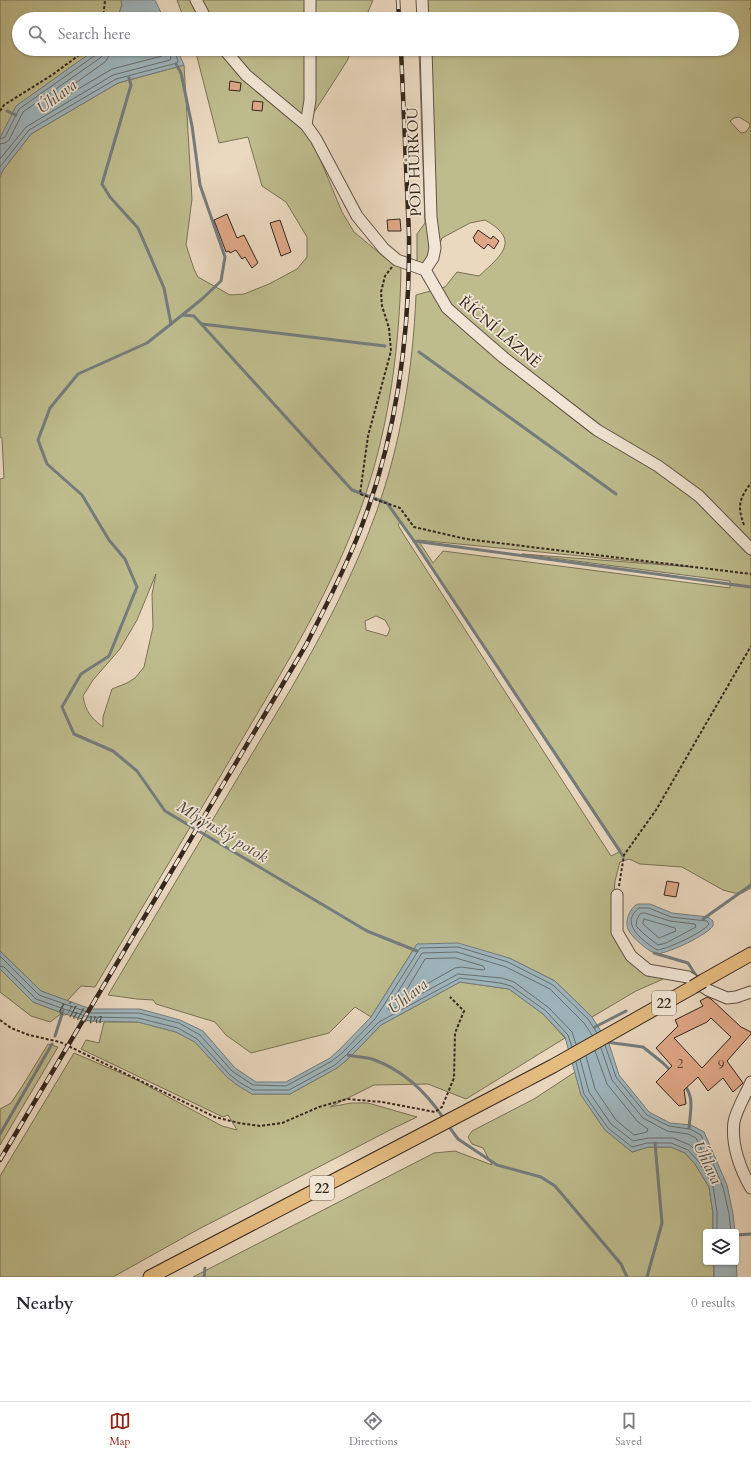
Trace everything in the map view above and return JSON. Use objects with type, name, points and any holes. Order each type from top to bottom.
[{"type":"main road","name":"22","points":[[150,1277],[553,1066],[745,959],[751,953]]},
{"type":"street","points":[[196,0],[202,12]]},
{"type":"street","points":[[310,0],[310,12]]},
{"type":"street","points":[[422,0],[423,12]]},
{"type":"street","points":[[230,56],[246,75],[306,125],[316,139],[357,216],[384,249],[397,260],[425,270]]},
{"type":"street","points":[[306,125],[310,100],[310,56]]},
{"type":"street","name":"POD HŮRKOU","points":[[425,270],[433,258],[435,248],[431,217],[426,56]]},
{"type":"street","name":"ŘÍČNÍ LÁZNĚ","points":[[425,270],[447,308],[503,357],[598,430],[658,466],[699,496],[751,549]]},
{"type":"street","points":[[618,895],[617,932],[631,956],[648,970],[688,977],[708,990],[726,998],[736,997],[751,992]]},
{"type":"street","points":[[751,1082],[734,1121],[738,1156],[745,1177],[751,1188]]},
{"type":"path","points":[[103,12],[105,0]]},
{"type":"path","points":[[0,111],[4,104],[52,75],[78,56]]},
{"type":"path","points":[[397,260],[385,276],[381,292],[382,306],[388,328],[391,351],[368,436],[360,494],[400,508],[414,527],[466,539],[751,574]]},
{"type":"path","points":[[746,531],[740,516],[740,500],[751,483]]},
{"type":"path","points":[[618,895],[624,855],[656,810],[751,646]]},
{"type":"path","points":[[0,1020],[11,1028],[29,1035],[60,1042],[215,1117],[238,1123],[260,1126],[282,1123],[319,1107],[347,1099],[382,1102],[435,1112],[442,1107],[454,1078],[455,1033],[464,1011],[450,997]]},
{"type":"shaded area","points":[[0,0],[121,0],[122,5],[120,12],[12,12],[12,56],[88,56],[0,138]]},
{"type":"shaded area","points":[[177,0],[373,0],[368,12],[181,12]]},
{"type":"shaded area","points":[[417,0],[751,0],[751,8],[749,9],[751,10],[751,888],[742,893],[734,893],[723,890],[682,867],[640,864],[629,859],[620,862],[615,881],[612,919],[648,974],[663,979],[636,991],[592,1017],[555,981],[509,958],[417,944],[371,1017],[355,1007],[329,1033],[251,1053],[226,1035],[215,1022],[156,1004],[153,1000],[108,995],[292,687],[316,645],[358,558],[385,487],[399,433],[409,378],[416,295],[445,287],[457,272],[479,276],[495,261],[504,248],[505,241],[502,234],[496,227],[485,220],[470,223],[442,238],[434,261],[417,265],[417,234],[425,223],[419,56],[739,56],[739,12],[417,12]],"holes":[[[739,117],[749,123],[750,126],[746,132],[741,133],[730,121]],[[401,521],[621,851],[611,856],[404,535],[398,525]],[[418,540],[692,567],[522,554],[730,581],[730,588],[443,551],[433,563]],[[376,616],[385,620],[390,629],[387,636],[366,630],[365,621]]]},
{"type":"shaded area","points":[[197,56],[349,56],[306,125],[342,212],[354,232],[384,257],[401,266],[395,357],[386,417],[362,505],[338,565],[309,624],[261,708],[95,987],[81,986],[67,1001],[41,991],[0,951],[0,479],[4,478],[2,438],[0,437],[0,177],[3,170],[31,134],[118,83],[184,65],[192,199],[186,245],[198,277],[230,295],[244,294],[269,284],[297,269],[307,257],[307,237],[286,202],[262,186],[248,137],[219,143]],"holes":[[[156,574],[152,594],[153,627],[144,667],[135,678],[112,689],[103,717],[103,727],[89,714],[83,696],[93,680],[120,649],[137,620]]]},
{"type":"shaded area","points":[[0,969],[33,1002],[62,1013],[50,1022],[31,1016],[0,992]]},
{"type":"shaded area","points":[[460,982],[509,989],[543,1014],[565,1038],[466,1099],[428,1084],[374,1085],[330,1107],[351,1103],[368,1103],[417,1117],[197,1230],[113,1277],[0,1277],[0,1176],[74,1053],[137,1080],[222,1126],[237,1130],[228,1115],[223,1117],[81,1049],[86,1040],[99,1043],[104,1022],[138,1022],[176,1032],[195,1042],[227,1077],[252,1094],[290,1094],[337,1068],[348,1059],[381,1025]]},
{"type":"shaded area","points":[[48,1044],[58,1047],[0,1145],[0,1109],[11,1103]]},
{"type":"shaded area","points":[[575,1072],[581,1095],[605,1130],[632,1152],[648,1147],[671,1147],[685,1153],[695,1164],[709,1187],[713,1213],[713,1229],[703,1229],[703,1265],[714,1265],[714,1277],[193,1277],[434,1153],[455,1151],[492,1165],[483,1148],[472,1144],[468,1137],[472,1131],[534,1099]]},
{"type":"water","points":[[121,0],[155,0],[161,12],[120,12],[122,5]]},
{"type":"water","name":"Úhlava","points":[[86,56],[180,56],[184,65],[118,83],[31,134],[3,170],[0,177],[0,138],[16,106]]},
{"type":"water","points":[[638,904],[650,904],[672,913],[708,917],[713,921],[713,926],[703,934],[687,943],[657,954],[641,944],[628,929],[628,916],[632,908]]},
{"type":"water","name":"Úhlava","points":[[458,943],[509,958],[555,981],[592,1017],[609,1044],[619,1075],[649,1112],[670,1123],[691,1125],[704,1132],[727,1185],[735,1229],[713,1229],[713,1213],[709,1187],[695,1164],[685,1153],[671,1147],[648,1147],[632,1152],[605,1130],[581,1095],[565,1037],[543,1014],[509,989],[460,982],[381,1025],[348,1059],[337,1068],[290,1094],[252,1094],[227,1077],[195,1042],[176,1032],[138,1022],[89,1021],[62,1013],[33,1002],[0,969],[0,951],[41,991],[91,1009],[140,1009],[180,1020],[203,1031],[235,1068],[256,1082],[286,1082],[330,1058],[371,1017],[417,944]]},
{"type":"water","points":[[714,1265],[736,1265],[737,1277],[714,1277]]},
{"type":"building","points":[[230,81],[241,83],[240,91],[229,90]]},
{"type":"building","points":[[253,101],[263,102],[262,111],[252,110]]},
{"type":"building","points":[[227,214],[237,238],[244,235],[258,263],[252,268],[245,257],[242,259],[236,250],[230,253],[229,251],[226,252],[214,220]]},
{"type":"building","points":[[400,219],[401,231],[388,231],[387,220]]},
{"type":"building","points":[[280,220],[291,252],[281,256],[270,223]]},
{"type":"building","points":[[478,230],[491,239],[493,236],[499,241],[494,249],[488,244],[484,249],[474,241],[475,240],[473,238]]},
{"type":"building","points":[[667,881],[679,883],[676,897],[664,895]]},
{"type":"building","points":[[707,997],[711,999],[741,1027],[751,1032],[751,1034],[727,1061],[743,1083],[733,1092],[723,1078],[708,1091],[698,1077],[684,1090],[686,1104],[679,1106],[656,1082],[672,1066],[656,1048],[678,1026],[675,1020],[703,1006],[700,1001]],"holes":[[[711,1018],[731,1037],[702,1068],[674,1038],[707,1022]]]},
{"type":"waterway","points":[[171,324],[202,299],[221,281],[225,257],[200,185],[192,126],[181,73],[176,64]]},
{"type":"waterway","name":"Mlyýnský potok","points":[[129,78],[131,85],[102,184],[110,197],[138,228],[164,288],[171,324],[147,343],[78,374],[50,408],[38,440],[47,464],[82,495],[109,540],[125,559],[137,587],[109,656],[81,674],[62,707],[74,734],[113,751],[137,771],[165,811],[367,931],[417,951]]},
{"type":"waterway","points":[[7,111],[16,115]]},
{"type":"waterway","points":[[183,315],[194,316],[352,490],[387,503],[414,541],[623,856]]},
{"type":"waterway","points":[[202,324],[385,346]]},
{"type":"waterway","points":[[419,352],[616,494]]},
{"type":"waterway","points":[[414,541],[751,587]]},
{"type":"waterway","points":[[703,919],[751,885]]},
{"type":"waterway","points":[[654,953],[688,963],[697,977]]},
{"type":"waterway","name":"Úhlava","points":[[55,1036],[63,1011]]},
{"type":"waterway","points":[[595,1027],[626,1011]]},
{"type":"waterway","points":[[606,1042],[643,1047],[671,1071]]},
{"type":"waterway","points":[[0,1134],[52,1044]]},
{"type":"waterway","points":[[348,1055],[372,1059],[394,1069],[422,1091],[444,1119]]},
{"type":"waterway","points":[[684,1085],[690,1095],[691,1100],[689,1128]]},
{"type":"waterway","points":[[447,1124],[458,1139],[497,1165],[541,1177],[555,1186],[621,1264],[627,1277]]},
{"type":"waterway","points":[[647,1277],[662,1223],[655,1143]]},
{"type":"waterway","points":[[739,1235],[751,1234]]},
{"type":"waterway","points":[[204,1277],[205,1268]]},
{"type":"railway","points":[[398,0],[399,12]]},
{"type":"railway","points":[[0,1160],[306,645],[326,606],[357,538],[382,465],[391,427],[398,389],[407,312],[409,235],[401,56]]}]
